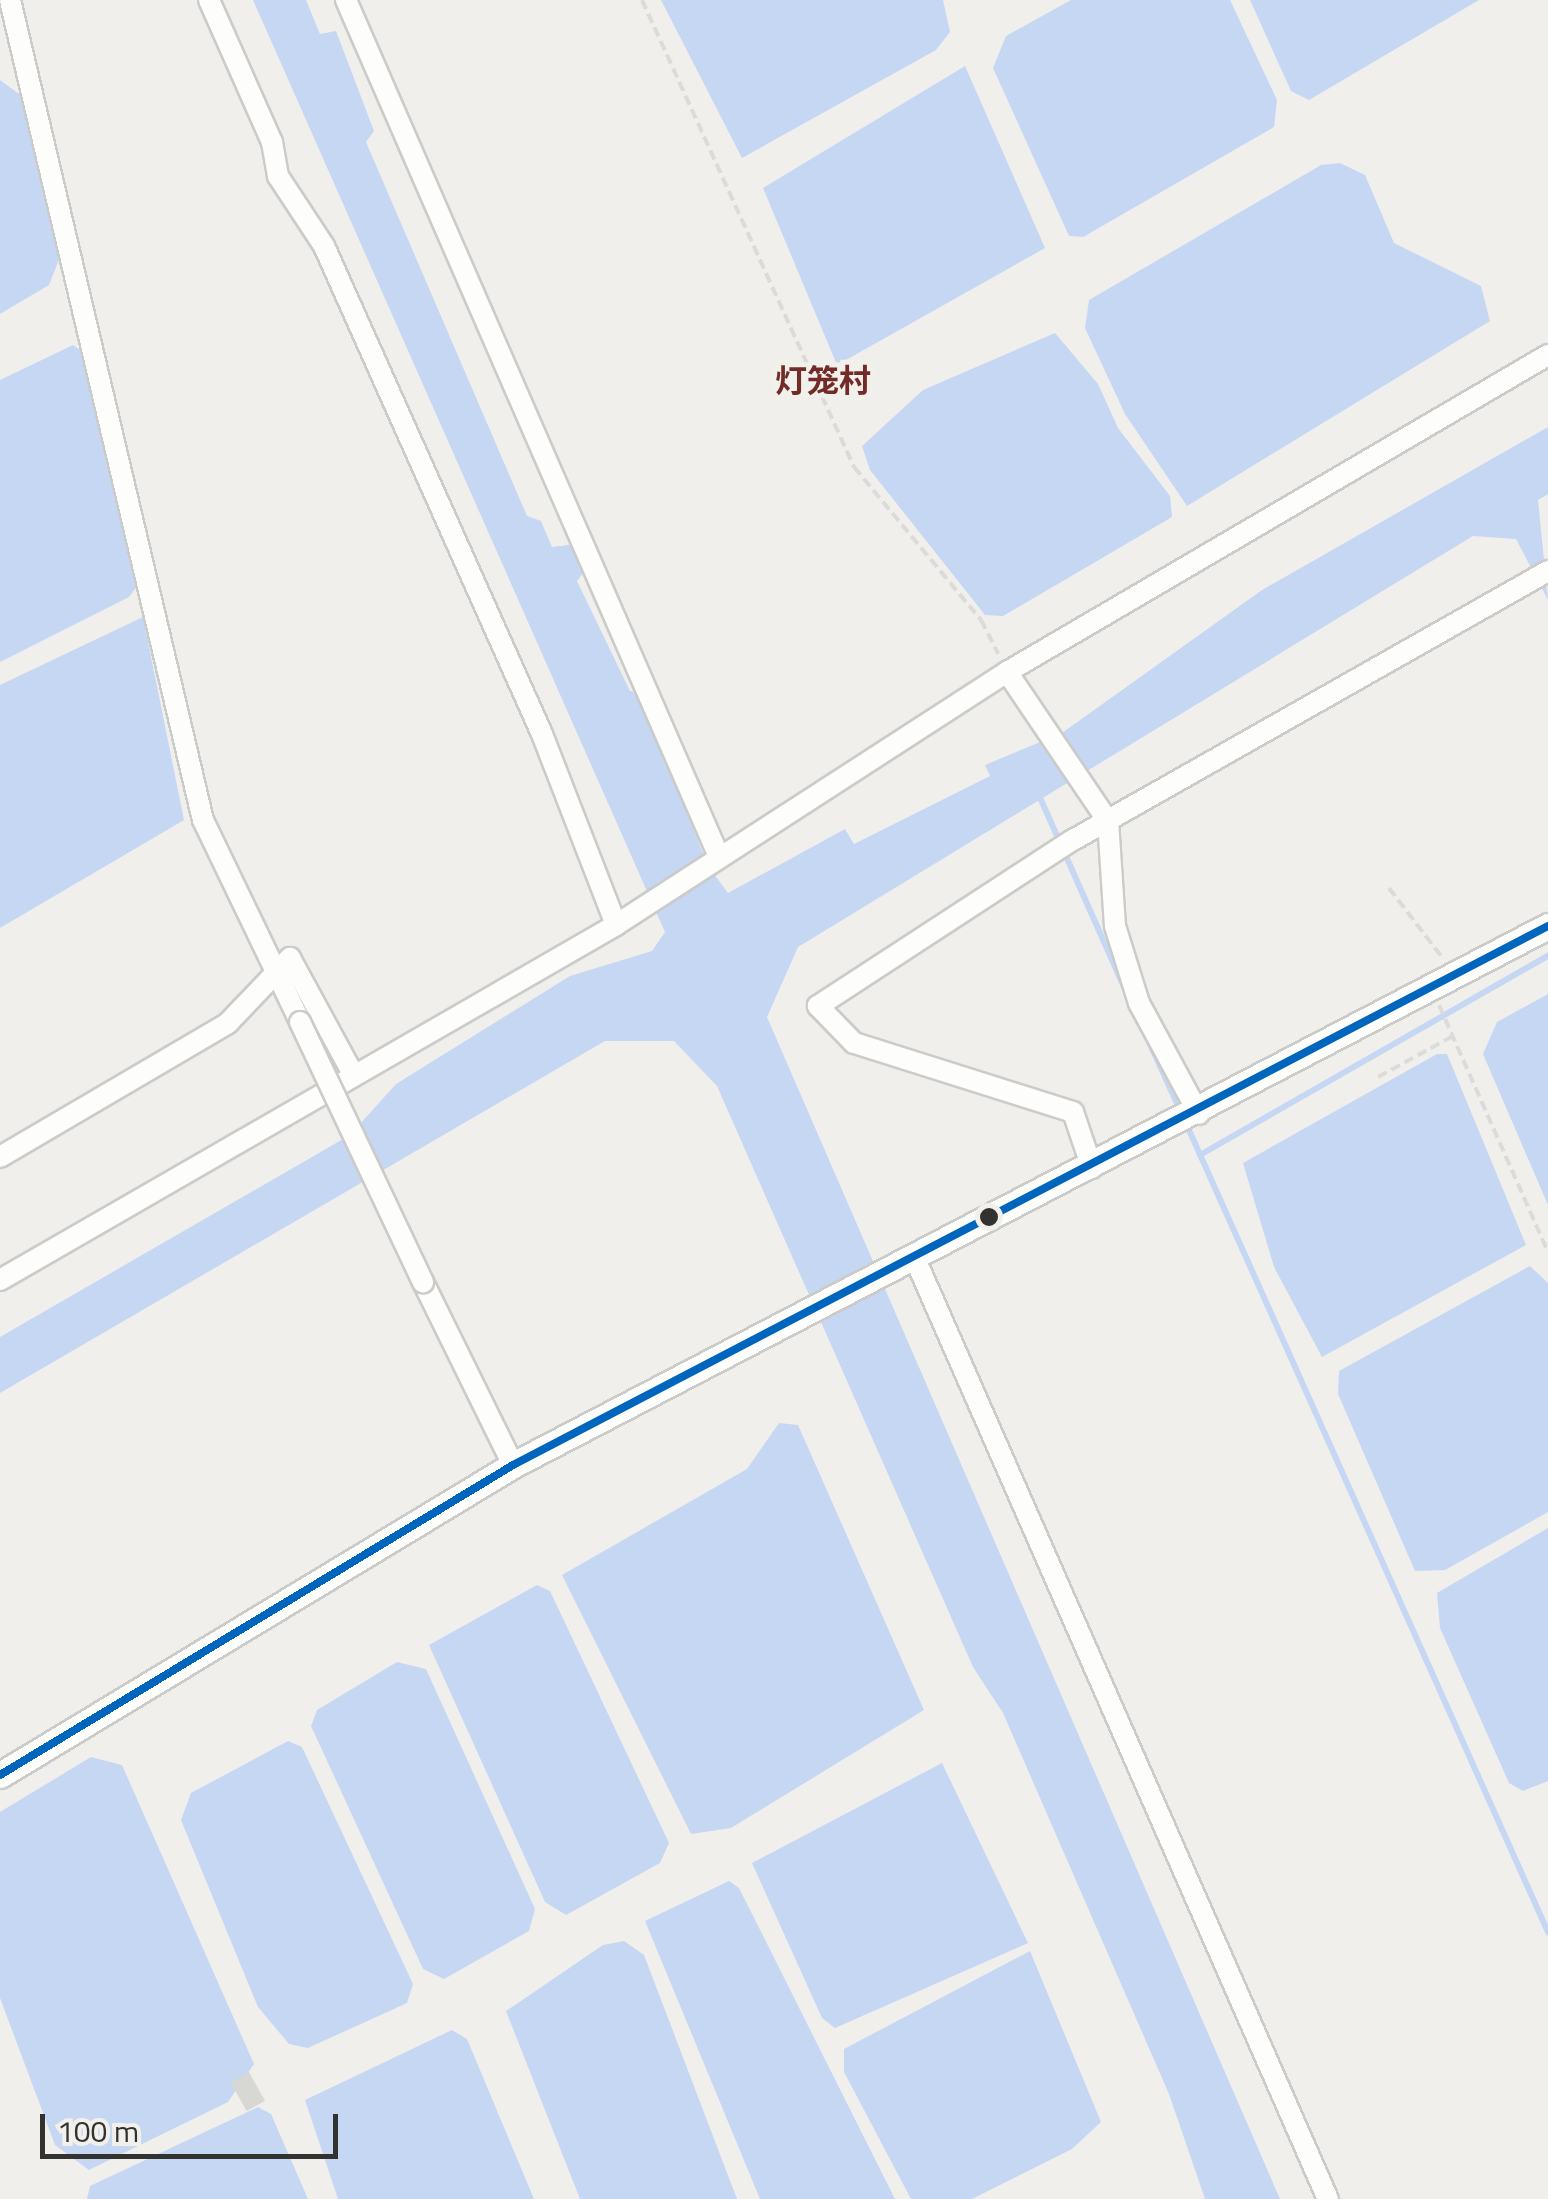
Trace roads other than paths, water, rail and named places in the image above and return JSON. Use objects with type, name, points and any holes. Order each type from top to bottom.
[{"type":"street","points":[[10,0],[203,820],[513,1465]]},
{"type":"street","points":[[209,0],[272,142],[278,176],[324,246],[542,734],[616,925]]},
{"type":"street","points":[[346,0],[716,852]]},
{"type":"street","points":[[0,1280],[616,925],[716,852],[1007,672],[1548,354]]},
{"type":"street","points":[[1092,1168],[1074,1112],[854,1043],[818,1006],[1073,840],[1540,576]]},
{"type":"street","points":[[1007,672],[1108,821],[1115,926],[1139,1003],[1192,1118]]},
{"type":"street","points":[[0,1775],[513,1465],[771,1327],[916,1261],[1192,1118],[1548,926]]},
{"type":"street","points":[[0,1158],[228,1023],[274,970],[290,958],[354,1076]]},
{"type":"street","points":[[916,1261],[1328,2199]]},
{"type":"water","points":[[253,0],[306,0],[320,34],[336,31],[374,131],[366,142],[527,516],[541,521],[552,547],[584,543],[589,565],[577,581],[630,691],[640,693],[708,866],[728,893],[845,829],[854,844],[990,776],[985,765],[1062,733],[1262,590],[1548,427],[1548,494],[1538,500],[1548,600],[1516,539],[1473,536],[798,947],[767,1017],[1280,2199],[1205,2199],[1169,2094],[1003,1713],[973,1667],[717,1086],[674,1041],[605,1041],[0,1393],[0,1337],[350,1135],[396,1084],[570,976],[652,951],[665,932]]},
{"type":"water","points":[[661,0],[943,0],[950,32],[936,50],[742,158]]},
{"type":"water","points":[[1071,0],[1230,0],[1277,100],[1274,127],[1083,237],[1069,236],[993,68],[1006,36]]},
{"type":"water","points":[[1250,0],[1479,0],[1309,100],[1291,91]]},
{"type":"water","points":[[965,66],[1045,248],[837,365],[763,188]]},
{"type":"water","points":[[0,80],[23,97],[60,257],[49,285],[0,314]]},
{"type":"water","points":[[1340,163],[1365,175],[1394,243],[1481,286],[1490,321],[1187,506],[1125,414],[1085,328],[1089,300],[1321,165]]},
{"type":"water","points":[[1055,333],[1098,384],[1118,428],[1170,496],[1172,517],[1003,616],[985,615],[870,470],[862,446],[923,390]]},
{"type":"water","points":[[73,345],[83,352],[140,582],[129,597],[0,662],[0,380]]},
{"type":"water","points":[[143,617],[184,820],[0,928],[0,685]]},
{"type":"water","points":[[1548,994],[1548,1205],[1483,1054],[1497,1022]]},
{"type":"water","points":[[1437,1054],[1447,1054],[1526,1245],[1322,1357],[1274,1267],[1243,1163]]},
{"type":"water","points":[[1530,1266],[1548,1283],[1548,1512],[1445,1570],[1415,1571],[1338,1394],[1339,1371]]},
{"type":"water","points":[[779,1423],[798,1425],[924,1710],[731,1828],[691,1834],[562,1575],[747,1469]]},
{"type":"water","points":[[1548,1528],[1548,1781],[1523,1791],[1509,1783],[1440,1628],[1437,1593]]},
{"type":"water","points":[[537,1585],[550,1591],[669,1843],[660,1863],[566,1915],[545,1902],[429,1645]]},
{"type":"water","points":[[397,1662],[426,1669],[535,1909],[529,1931],[444,1979],[423,1969],[311,1726],[317,1710]]},
{"type":"water","points":[[288,1741],[302,1747],[413,1984],[407,2003],[308,2048],[289,2044],[258,2007],[181,1820],[191,1793]]},
{"type":"water","points":[[91,1757],[122,1765],[254,2064],[228,2102],[89,2170],[55,2145],[0,1998],[0,1812]]},
{"type":"water","points":[[942,1763],[1028,1943],[835,2028],[822,2018],[752,1863]]},
{"type":"water","points":[[729,1881],[739,1888],[895,2199],[760,2199],[645,1921]]},
{"type":"water","points":[[624,1941],[644,1955],[737,2199],[580,2199],[506,2011],[603,1945]]},
{"type":"water","points":[[1030,1951],[1101,2122],[1072,2149],[972,2199],[911,2199],[844,2072],[844,2049]]},
{"type":"water","points":[[452,2030],[467,2039],[534,2199],[338,2199],[305,2100]]},
{"type":"water","points":[[258,2107],[271,2114],[308,2199],[87,2199],[90,2186]]},
{"type":"waterway","points":[[1038,793],[1124,987]]},
{"type":"waterway","points":[[1200,1155],[1548,956]]},
{"type":"waterway","points":[[1150,1044],[1180,1110]]},
{"type":"waterway","points":[[1185,1121],[1548,1932]]},
{"type":"district","name":"灯笼村","points":[[823,380]]}]
